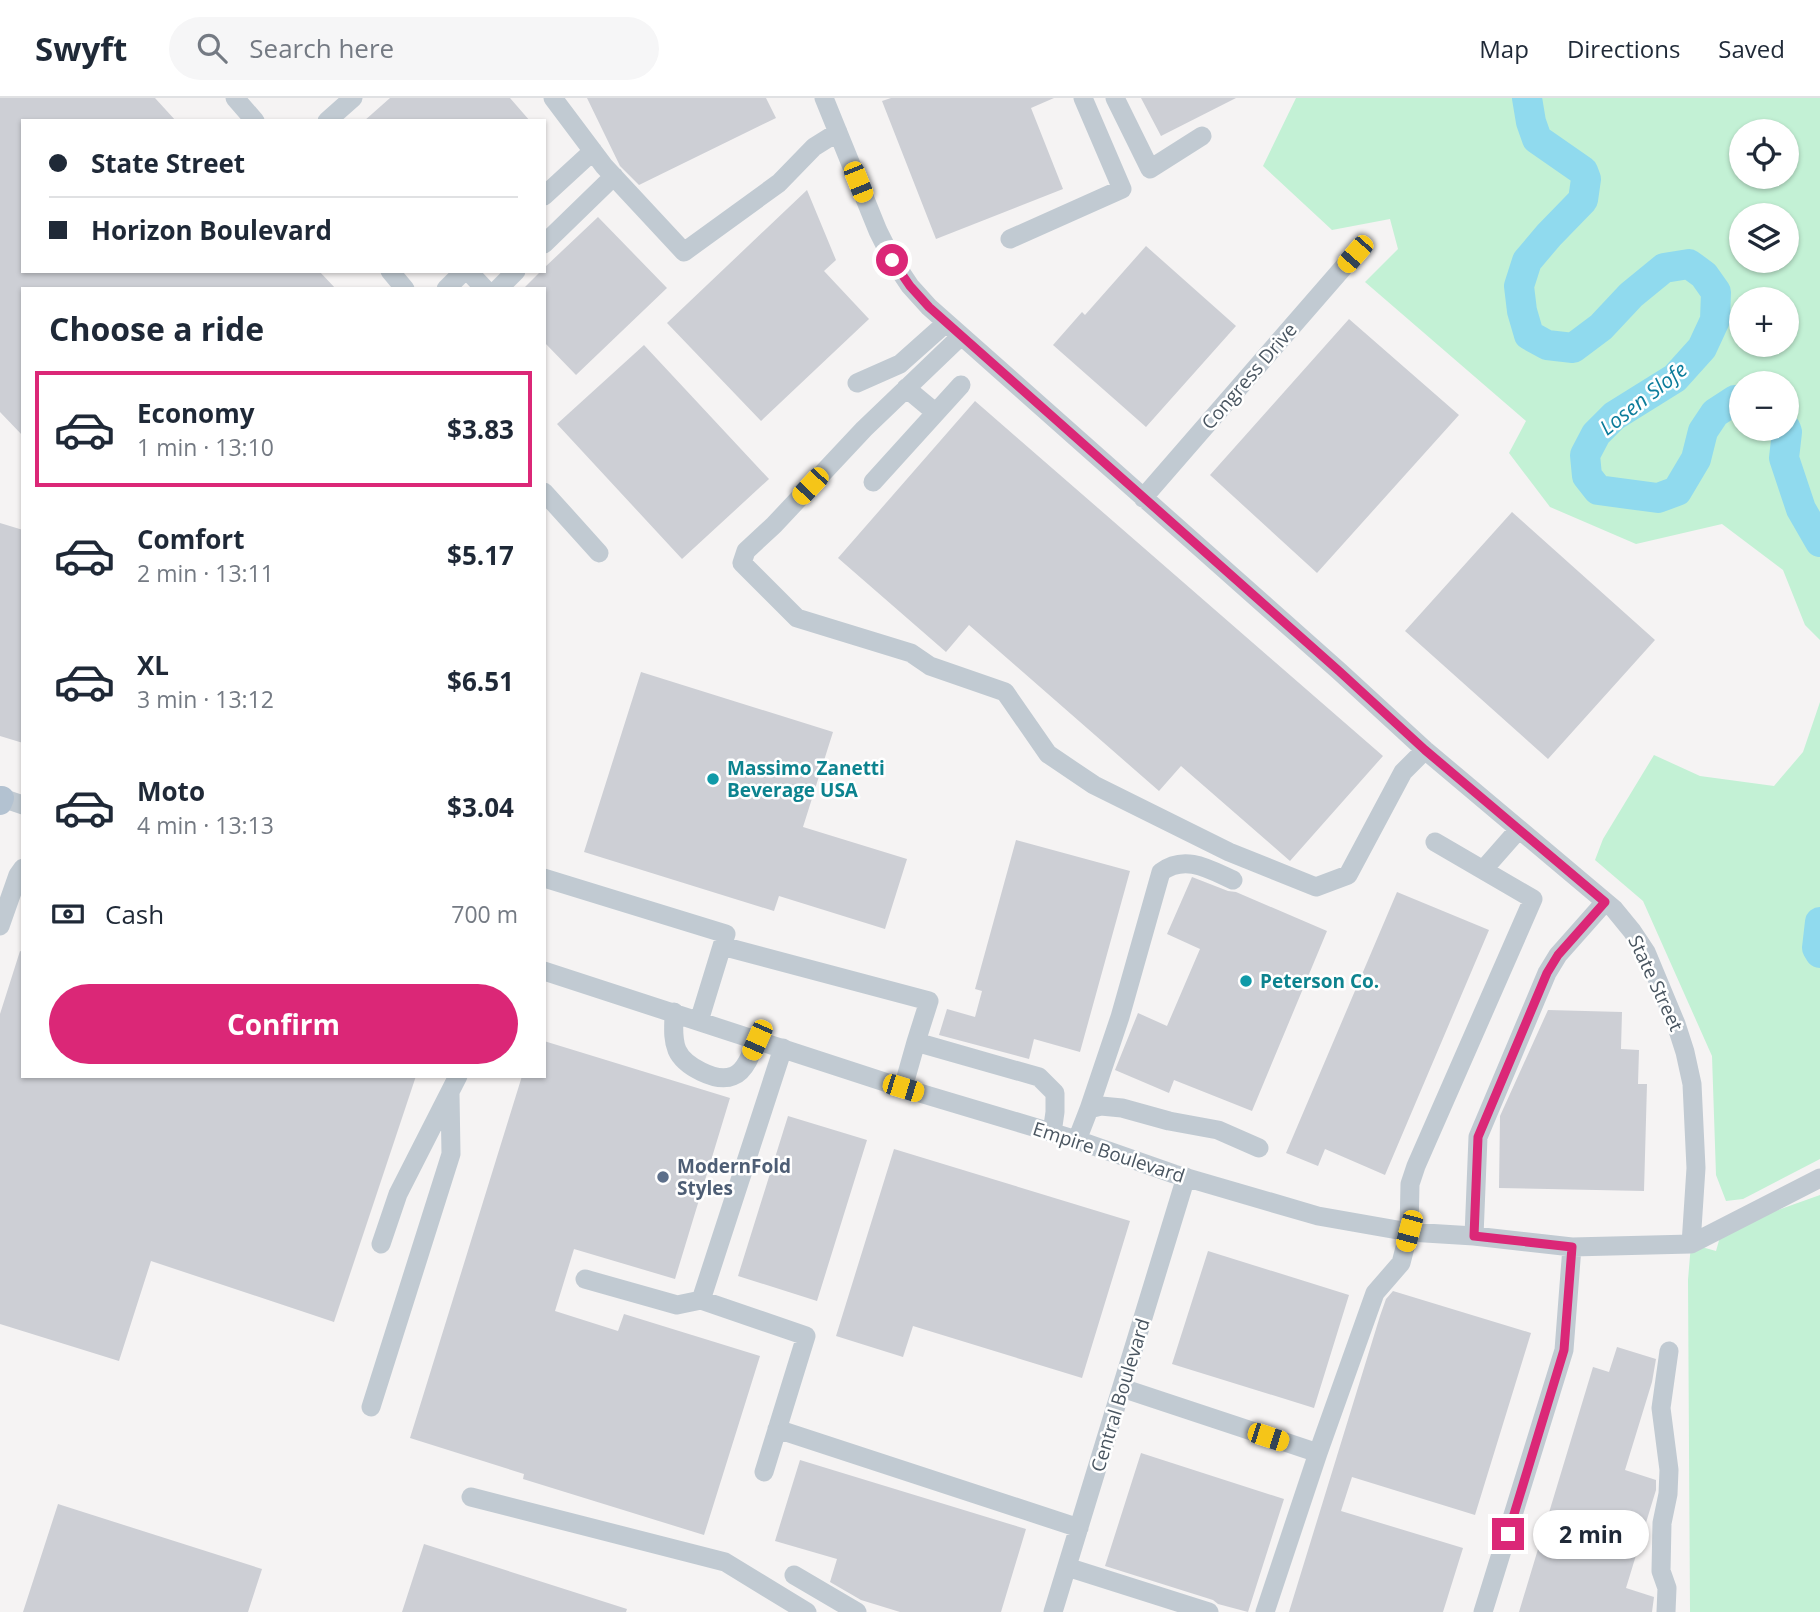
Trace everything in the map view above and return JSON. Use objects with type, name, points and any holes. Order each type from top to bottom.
[{"type":"street","points":[[234,98],[253,119]]},
{"type":"street","points":[[329,119],[353,98]]},
{"type":"street","points":[[554,98],[614,176],[684,252],[779,183],[814,147],[838,132]]},
{"type":"street","name":"State Street","points":[[824,98],[878,231],[892,260],[916,293],[946,323],[1425,750],[1614,909],[1632,930],[1646,953],[1676,1024],[1692,1084],[1696,1168],[1691,1244]]},
{"type":"street","points":[[1010,239],[1122,189],[1083,98]]},
{"type":"street","points":[[1115,98],[1150,169],[1202,136]]},
{"type":"street","points":[[546,194],[593,151]]},
{"type":"street","points":[[546,242],[614,176]]},
{"type":"street","name":"Congress Drive","points":[[1143,498],[1355,254]]},
{"type":"street","points":[[392,273],[403,287]]},
{"type":"street","points":[[448,287],[464,273]]},
{"type":"street","points":[[468,273],[483,287]]},
{"type":"street","points":[[500,287],[514,273]]},
{"type":"street","points":[[857,383],[900,364],[946,323]]},
{"type":"street","points":[[961,336],[864,429],[746,551],[742,563],[797,618],[911,653],[930,666],[1005,692],[1048,754],[1094,785],[1229,852],[1316,887],[1348,875],[1404,772],[1425,750]]},
{"type":"street","points":[[873,482],[961,386]]},
{"type":"street","points":[[906,388],[936,413]]},
{"type":"street","points":[[546,494],[599,553]]},
{"type":"street","points":[[1483,870],[1519,829]]},
{"type":"street","points":[[1265,1612],[1375,1293],[1401,1263],[1409,1231],[1410,1184],[1416,1166],[1533,899],[1435,842]]},
{"type":"street","points":[[1077,1140],[1120,1017],[1161,872],[1175,864],[1190,863],[1233,880]]},
{"type":"street","points":[[0,926],[21,871]]},
{"type":"street","points":[[546,879],[726,934],[699,1021]]},
{"type":"street","points":[[1474,1236],[1478,1137],[1547,973],[1558,955],[1605,902]]},
{"type":"street","points":[[722,946],[929,1001],[903,1088]]},
{"type":"street","name":"Empire Boulevard","points":[[546,972],[903,1088],[1318,1216],[1409,1231],[1572,1247],[1691,1244]]},
{"type":"street","points":[[674,1012],[674,1038],[678,1053],[703,1073],[717,1078],[733,1077],[741,1070],[757,1040]]},
{"type":"street","points":[[916,1042],[1040,1077],[1055,1093],[1052,1133]]},
{"type":"street","points":[[701,1300],[783,1048]]},
{"type":"street","points":[[381,1244],[398,1194],[454,1085]]},
{"type":"street","points":[[371,1407],[451,1154],[454,1085]]},
{"type":"street","points":[[1089,1108],[1122,1108],[1169,1121],[1218,1130],[1259,1147]]},
{"type":"street","name":"Central Boulevard","points":[[1053,1612],[1186,1177]]},
{"type":"street","points":[[1691,1244],[1820,1178]]},
{"type":"street","points":[[1483,1612],[1564,1350],[1572,1247]]},
{"type":"street","points":[[585,1279],[677,1305],[701,1300],[806,1336],[764,1472]]},
{"type":"street","points":[[1666,1612],[1667,1588],[1661,1571],[1662,1523],[1668,1494],[1669,1470],[1661,1408],[1670,1351]]},
{"type":"street","points":[[1122,1388],[1318,1453]]},
{"type":"street","points":[[777,1429],[1079,1528]]},
{"type":"street","points":[[471,1497],[725,1562],[807,1612]]},
{"type":"street","points":[[1067,1567],[1209,1612]]},
{"type":"street","points":[[794,1575],[857,1612]]},
{"type":"green space","points":[[1296,98],[1820,98],[1820,640],[1805,625],[1783,570],[1722,524],[1636,544],[1550,507],[1509,453],[1526,421],[1365,282],[1398,249],[1390,219],[1332,230],[1263,166]]},
{"type":"green space","points":[[1820,702],[1820,1159],[1743,1199],[1726,1201],[1716,1175],[1712,1056],[1643,901],[1595,860],[1603,839],[1654,755],[1700,776],[1774,786],[1803,752]]},
{"type":"green space","points":[[1820,1195],[1820,1612],[1690,1612],[1688,1280],[1691,1244],[1716,1251],[1722,1230]]},
{"type":"building","points":[[0,98],[155,98],[174,119],[21,119],[21,273],[321,273],[334,287],[21,287],[21,434],[0,412]]},
{"type":"building","points":[[390,98],[510,98],[528,119],[366,119]]},
{"type":"building","points":[[587,98],[766,98],[776,118],[639,185],[620,166]]},
{"type":"building","points":[[891,98],[1054,98],[1031,108],[1063,189],[936,239],[882,101]]},
{"type":"building","points":[[1141,98],[1236,98],[1161,136]]},
{"type":"building","points":[[807,190],[836,260],[824,271],[869,319],[761,421],[667,323]]},
{"type":"building","points":[[598,217],[667,288],[576,375],[546,344],[546,287],[525,287],[539,273],[546,273],[546,266]]},
{"type":"building","points":[[1146,246],[1236,326],[1146,427],[1053,345],[1082,312],[1085,315]]},
{"type":"building","points":[[1349,319],[1459,415],[1317,573],[1210,475]]},
{"type":"building","points":[[644,345],[769,479],[682,559],[557,424]]},
{"type":"building","points":[[975,401],[1383,756],[1290,861],[1181,766],[1159,791],[969,625],[946,652],[838,558]]},
{"type":"building","points":[[1512,512],[1655,640],[1548,759],[1405,631]]},
{"type":"building","points":[[0,523],[21,529],[21,742],[0,736]]},
{"type":"building","name":"Massimo Zanetti Beverage USA","points":[[641,672],[833,732],[803,827],[907,859],[885,929],[779,896],[774,911],[584,852]]},
{"type":"building","points":[[1016,840],[1130,871],[1080,1052],[1034,1039],[1029,1059],[939,1035],[947,1009],[975,1017],[982,991],[975,989]]},
{"type":"building","name":"Peterson Co.","points":[[1192,877],[1236,892],[1327,931],[1252,1111],[1174,1080],[1169,1093],[1115,1070],[1138,1013],[1167,1026],[1200,949],[1167,934]]},
{"type":"building","points":[[1397,892],[1489,930],[1385,1175],[1325,1149],[1318,1166],[1286,1153]]},
{"type":"building","points":[[20,951],[21,1078],[415,1078],[334,1322],[151,1261],[119,1361],[0,1324],[0,1014]]},
{"type":"building","points":[[1548,1010],[1622,1012],[1621,1049],[1639,1050],[1638,1084],[1647,1084],[1644,1191],[1499,1188],[1500,1116]]},
{"type":"building","points":[[546,1042],[730,1098],[675,1279],[574,1249],[555,1311],[618,1331],[624,1314],[760,1356],[704,1535],[523,1479],[524,1474],[410,1438],[521,1078],[546,1078]]},
{"type":"building","points":[[788,1116],[867,1140],[817,1301],[738,1276]]},
{"type":"building","points":[[894,1149],[1130,1221],[1082,1378],[913,1326],[903,1357],[836,1336]]},
{"type":"building","points":[[1208,1251],[1349,1295],[1314,1408],[1172,1364]]},
{"type":"building","points":[[1393,1291],[1531,1333],[1475,1515],[1352,1477],[1341,1511],[1463,1548],[1443,1612],[1289,1612],[1380,1316],[1386,1299]]},
{"type":"building","points":[[1617,1347],[1656,1359],[1652,1382],[1625,1470],[1656,1480],[1656,1490],[1626,1588],[1654,1597],[1652,1612],[1519,1612],[1593,1367],[1609,1372]]},
{"type":"building","points":[[1141,1453],[1284,1499],[1248,1612],[1105,1566]]},
{"type":"building","points":[[800,1460],[1026,1529],[1001,1612],[900,1612],[861,1600],[830,1582],[837,1559],[775,1541]]},
{"type":"building","points":[[58,1504],[262,1569],[248,1612],[23,1612]]},
{"type":"building","points":[[424,1544],[627,1609],[626,1612],[402,1612]]},
{"type":"waterway","name":"Losen Slofe","points":[[1527,98],[1537,139],[1583,171],[1586,179],[1583,200],[1527,261],[1519,286],[1529,335],[1547,345],[1573,348],[1601,327],[1631,295],[1664,268],[1689,264],[1704,275],[1716,292],[1715,320],[1702,348],[1675,378],[1614,416],[1596,434],[1585,455],[1587,476],[1598,490],[1658,498],[1677,491],[1696,459],[1703,431],[1715,413],[1729,404]]},
{"type":"waterway","name":"Losen Slofe","points":[[1786,441],[1784,458],[1801,509],[1820,542]]},
{"type":"waterway","name":"Losen Slofe","points":[[1820,922],[1817,948],[1820,953]]},
{"type":"place","name":"Massimo Zanetti Beverage USA","points":[[713,779]]},
{"type":"place","name":"Peterson Co.","points":[[1246,981]]},
{"type":"place","name":"ModernFold Styles","points":[[663,1177]]},
{"type":"route","points":[[892,260],[929,307],[1425,750],[1605,902],[1558,955],[1547,973],[1478,1137],[1474,1236],[1572,1247],[1564,1350],[1508,1534]]}]
